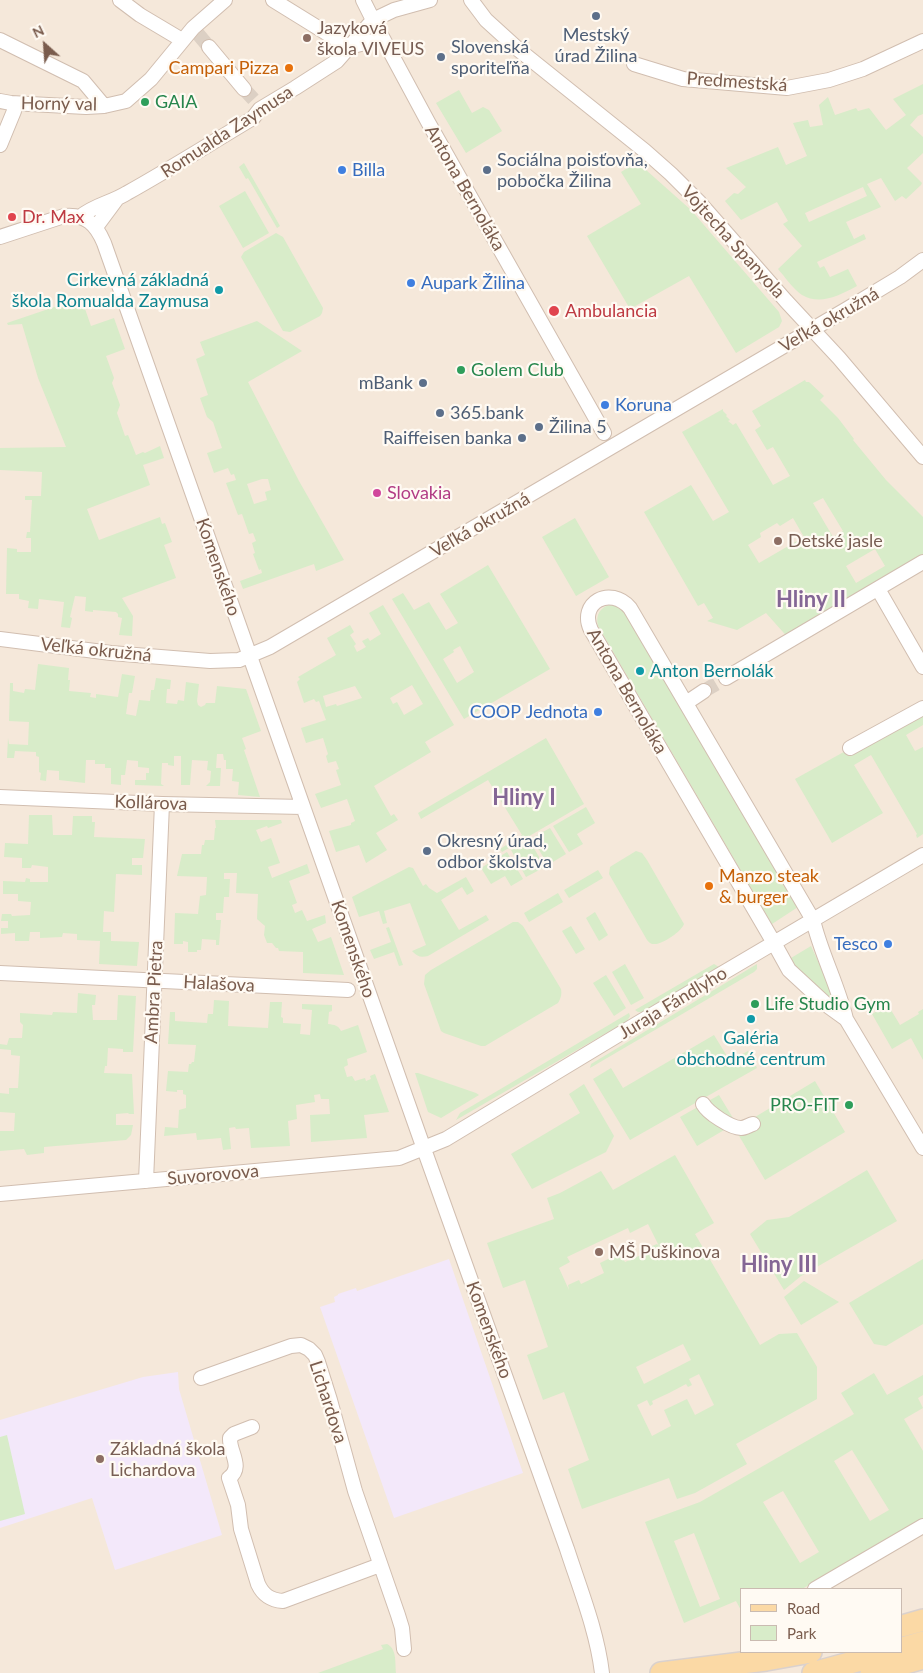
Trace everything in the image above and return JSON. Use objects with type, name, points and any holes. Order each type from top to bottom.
[{"type":"main road","points":[[903,1626],[923,1620]]},
{"type":"main road","points":[[903,1648],[923,1642]]},
{"type":"main road","points":[[661,1673],[766,1660],[805,1653]]},
{"type":"main road","points":[[813,1673],[886,1653]]},
{"type":"main road","points":[[871,1673],[923,1658]]},
{"type":"street","points":[[120,0],[140,15],[182,40]]},
{"type":"street","name":"Horný val","points":[[0,101],[15,104],[86,108],[126,101],[151,79],[182,40],[195,31],[225,0]]},
{"type":"street","points":[[273,0],[349,47],[377,39]]},
{"type":"street","name":"Antona Bernoláka","points":[[363,0],[372,20],[377,39],[601,434]]},
{"type":"street","points":[[372,20],[394,10],[430,0]]},
{"type":"street","name":"Vojtecha Spanyola","points":[[471,0],[486,20],[519,50],[645,150],[700,203],[783,298],[839,358],[923,457]]},
{"type":"street","name":"Romualda Zaymusa","points":[[0,238],[64,216],[80,217],[89,209],[116,200],[169,170],[253,118],[258,105],[336,61],[372,20]]},
{"type":"street","points":[[0,40],[83,81],[104,106]]},
{"type":"street","name":"Predmestská","points":[[634,64],[683,79],[787,88],[829,80],[863,69],[923,41]]},
{"type":"street","points":[[209,46],[244,89]]},
{"type":"street","points":[[0,145],[15,104]]},
{"type":"street","name":"Romualda Zaymusa","points":[[96,227],[116,200]]},
{"type":"street","points":[[80,217],[96,227]]},
{"type":"street","name":"Komenského","points":[[96,227],[109,257],[567,1549],[587,1612],[602,1673]]},
{"type":"street","name":"Veľká okružná","points":[[0,639],[111,653],[196,660],[239,660],[249,656],[270,647],[813,329],[900,277],[923,260]]},
{"type":"street","points":[[726,678],[923,562]]},
{"type":"street","points":[[878,589],[923,667]]},
{"type":"street","name":"Antona Bernoláka","points":[[846,1019],[828,1006],[789,970],[591,630],[588,612],[592,606],[603,598],[619,598],[624,601],[632,612],[813,920],[818,940],[841,997],[846,1019],[923,1148]]},
{"type":"street","points":[[686,703],[704,691]]},
{"type":"street","points":[[850,748],[923,708]]},
{"type":"street","name":"Kollárova","points":[[0,797],[162,804],[303,807]]},
{"type":"street","name":"Ambra Pietra","points":[[146,1181],[162,804]]},
{"type":"street","name":"Juraja Fándlyho","points":[[424,1149],[446,1139],[923,856]]},
{"type":"street","name":"Halašova","points":[[0,973],[348,990]]},
{"type":"street","points":[[702,1104],[706,1110],[733,1127],[742,1128],[753,1124]]},
{"type":"street","name":"Suvorovova","points":[[0,1194],[399,1158],[424,1149]]},
{"type":"street","name":"Lichardova","points":[[201,1378],[290,1346],[300,1345],[309,1349],[315,1355],[330,1400],[355,1491],[400,1621],[404,1649]]},
{"type":"street","points":[[252,1427],[230,1438],[236,1469],[229,1478],[238,1505],[241,1529],[262,1592],[268,1598],[283,1601],[380,1564]]},
{"type":"street","points":[[817,1588],[923,1526]]},
{"type":"street","points":[[910,1673],[923,1665]]},
{"type":"shaded area","points":[[0,0],[923,0],[923,1673],[0,1673]]},
{"type":"shaded area","points":[[449,1259],[523,1473],[394,1518],[320,1307],[335,1302],[334,1297],[338,1294],[356,1288],[357,1291]]},
{"type":"shaded area","name":"Základná škola Lichardova","points":[[178,1372],[179,1389],[222,1535],[115,1570],[92,1498],[0,1528],[0,1420],[143,1377]]},
{"type":"green space","points":[[923,84],[923,114],[918,116],[910,125],[923,137],[923,153],[907,168],[922,183],[906,199],[902,196],[895,201],[881,178],[867,184],[881,207],[846,222],[854,239],[864,234],[866,239],[817,262],[820,268],[824,266],[830,277],[848,269],[857,286],[830,298],[816,300],[802,295],[795,290],[778,269],[802,246],[783,224],[788,221],[777,202],[741,220],[725,201],[734,193],[738,194],[746,187],[726,168],[778,147],[786,165],[807,156],[793,123],[808,120],[810,127],[823,125],[819,105],[828,97],[835,115],[856,108],[858,111],[869,108],[886,130],[906,115],[893,99]],"holes":[[[863,187],[867,196],[809,222],[805,213]]]},
{"type":"green space","points":[[459,90],[472,113],[483,107],[489,110],[502,131],[466,153],[436,103]]},
{"type":"green space","points":[[637,162],[691,210],[779,312],[782,321],[779,327],[736,353],[689,276],[630,309],[587,236],[641,204],[621,172]]},
{"type":"green space","points":[[244,163],[280,226],[277,228],[248,178],[246,179],[239,167]]},
{"type":"green space","points":[[245,191],[269,233],[243,248],[219,206]]},
{"type":"green space","points":[[276,233],[283,237],[323,308],[320,316],[290,332],[283,331],[241,257],[244,252]]},
{"type":"green space","points":[[69,302],[84,306],[91,326],[114,318],[125,349],[106,356],[114,378],[112,383],[120,405],[117,413],[125,436],[128,435],[136,455],[160,446],[164,458],[143,465],[150,485],[87,509],[99,540],[160,517],[162,524],[165,523],[172,542],[164,545],[176,578],[122,598],[133,616],[132,636],[119,635],[122,618],[118,617],[116,612],[85,611],[86,597],[75,596],[70,617],[72,618],[70,628],[61,627],[64,602],[39,599],[38,609],[28,608],[29,601],[19,599],[19,594],[6,594],[7,548],[17,549],[17,552],[31,552],[31,538],[26,538],[27,532],[30,532],[32,500],[25,500],[25,496],[41,496],[42,472],[0,470],[0,448],[66,447],[38,378],[22,324],[8,325],[7,323]]},
{"type":"green space","points":[[257,321],[302,351],[248,382],[299,481],[344,560],[316,571],[314,564],[243,589],[240,581],[262,573],[253,554],[255,553],[252,543],[256,541],[253,533],[249,534],[242,514],[238,515],[226,483],[236,480],[234,474],[231,475],[228,468],[214,473],[207,453],[222,448],[213,422],[207,417],[200,398],[208,395],[196,359],[205,355],[200,342]],"holes":[[[268,479],[271,490],[265,492],[267,500],[254,504],[247,484]]]},
{"type":"green space","points":[[805,380],[809,382],[824,396],[820,400],[838,418],[853,440],[886,480],[923,517],[923,562],[791,641],[766,613],[737,630],[707,621],[713,618],[704,603],[698,606],[644,512],[691,485],[713,521],[729,512],[682,432],[723,409],[730,420],[728,421],[733,425],[736,423],[773,485],[790,476],[773,447],[767,450],[755,430],[761,426],[752,411]],"holes":[[[823,498],[843,531],[833,537],[813,503]],[[793,518],[804,537],[798,543],[797,541],[759,563],[748,545],[761,537],[760,533],[777,523],[780,526]],[[875,549],[885,566],[856,583],[846,566]]]},
{"type":"green space","points":[[575,518],[609,577],[576,596],[542,537]]},
{"type":"green space","points":[[488,565],[550,669],[464,719],[392,599],[403,593],[414,610],[429,602],[446,630],[458,623],[440,594]],"holes":[[[460,646],[474,672],[457,683],[443,659]]]},
{"type":"green space","points":[[613,604],[624,610],[798,907],[772,924],[598,626],[597,618],[600,611]]},
{"type":"green space","points":[[383,605],[454,725],[425,742],[431,752],[374,786],[391,816],[394,814],[398,820],[376,833],[387,850],[366,863],[359,845],[336,852],[329,831],[351,825],[355,821],[347,799],[321,808],[315,794],[341,785],[336,770],[339,769],[336,761],[328,763],[326,756],[328,754],[323,738],[306,743],[301,728],[326,720],[319,701],[316,702],[314,699],[304,703],[297,682],[300,679],[298,677],[336,655],[327,638],[350,625],[354,632],[350,635],[356,644],[354,646],[357,652],[366,647],[362,641],[368,638],[370,641],[381,634],[369,613]],"holes":[[[412,685],[423,704],[404,715],[397,702],[393,704],[390,698]],[[355,686],[362,698],[337,706],[336,704],[326,707],[323,696]]]},
{"type":"green space","points":[[38,664],[69,668],[69,691],[91,693],[90,697],[96,698],[96,694],[118,697],[122,674],[135,676],[132,693],[129,693],[126,714],[136,716],[139,700],[150,701],[151,690],[154,690],[156,678],[171,680],[170,689],[167,689],[166,703],[177,704],[178,700],[184,701],[186,682],[199,684],[197,701],[201,707],[206,703],[215,703],[217,686],[246,689],[261,731],[242,738],[246,749],[244,750],[260,797],[238,795],[239,782],[232,781],[233,769],[226,769],[226,760],[224,760],[223,754],[217,754],[216,768],[221,768],[220,786],[206,786],[210,782],[211,771],[207,770],[208,761],[192,760],[190,785],[181,785],[181,756],[174,756],[174,766],[162,763],[161,784],[164,786],[135,785],[135,780],[146,780],[146,773],[149,773],[149,768],[138,767],[138,761],[127,760],[125,775],[121,775],[121,785],[111,784],[111,768],[105,768],[105,764],[95,764],[95,760],[86,760],[85,783],[59,780],[59,771],[47,770],[46,781],[40,780],[39,757],[36,756],[36,752],[15,751],[14,758],[7,758],[8,738],[9,744],[28,745],[29,722],[9,721],[10,683],[13,683],[13,691],[24,693],[25,689],[35,690]]},
{"type":"green space","points":[[923,708],[923,725],[906,735],[915,751],[923,747],[923,834],[917,838],[917,834],[871,755],[854,765],[883,813],[832,843],[795,779]]},
{"type":"green space","points":[[546,738],[584,804],[502,852],[500,849],[522,835],[488,780],[421,819],[418,813]]},
{"type":"green space","points":[[586,807],[595,823],[577,834],[583,844],[569,852],[553,826]]},
{"type":"green space","points":[[29,815],[52,815],[53,835],[72,835],[73,816],[92,816],[92,822],[95,822],[94,837],[145,839],[143,858],[132,858],[132,865],[142,865],[142,875],[116,874],[114,912],[104,911],[103,932],[111,932],[111,941],[139,942],[137,966],[99,964],[100,941],[77,940],[77,934],[63,933],[62,937],[40,938],[40,932],[30,932],[29,941],[15,941],[15,933],[1,934],[1,928],[8,928],[8,921],[1,921],[2,914],[11,914],[12,916],[30,915],[31,902],[18,901],[18,894],[3,894],[3,881],[25,882],[26,878],[30,879],[30,882],[48,882],[48,867],[32,865],[31,868],[22,868],[22,858],[4,857],[5,843],[28,844]]},
{"type":"green space","points":[[215,820],[281,820],[282,823],[256,830],[261,842],[271,838],[280,863],[268,867],[272,878],[307,864],[310,873],[289,881],[297,903],[292,905],[295,913],[302,910],[307,921],[325,915],[326,923],[312,929],[318,942],[331,937],[344,975],[303,973],[303,952],[279,951],[272,943],[267,943],[264,935],[265,926],[257,919],[258,894],[236,893],[237,873],[224,873],[224,879],[230,879],[229,897],[224,897],[223,913],[216,913],[216,920],[221,920],[219,945],[216,945],[216,940],[202,939],[201,950],[188,952],[188,942],[183,941],[183,944],[174,944],[175,913],[198,914],[200,896],[206,895],[207,877],[177,876],[182,854],[201,854],[202,845],[204,845],[205,840],[214,840]]},
{"type":"green space","points":[[550,828],[566,854],[548,865],[532,838]]},
{"type":"green space","points":[[529,840],[545,867],[526,877],[511,850]]},
{"type":"green space","points":[[636,851],[642,853],[647,860],[684,924],[676,934],[658,944],[652,944],[647,940],[609,874],[610,867]]},
{"type":"green space","points":[[507,852],[523,879],[511,886],[505,876],[491,884],[481,868]]},
{"type":"green space","points":[[409,867],[413,868],[423,886],[426,884],[437,893],[466,877],[474,891],[467,895],[462,887],[441,900],[459,930],[486,915],[489,920],[428,956],[423,957],[412,951],[426,945],[410,903],[384,911],[387,923],[383,924],[379,911],[359,917],[352,897]]},
{"type":"green space","points":[[598,870],[603,878],[569,898],[564,890]]},
{"type":"green space","points":[[558,893],[563,902],[529,922],[524,913]]},
{"type":"green space","points":[[595,912],[608,935],[599,941],[586,918]]},
{"type":"green space","points":[[513,922],[518,922],[523,926],[561,989],[558,1003],[485,1046],[444,1033],[441,1031],[424,984],[425,975]]},
{"type":"green space","points":[[571,926],[585,949],[576,954],[562,931]]},
{"type":"green space","points":[[389,927],[403,965],[399,966],[394,952],[374,959],[370,950],[391,942],[386,928]]},
{"type":"green space","points":[[811,946],[833,994],[834,1001],[831,1001],[795,968],[791,961],[791,958]]},
{"type":"green space","points":[[625,964],[644,998],[631,1005],[612,972]]},
{"type":"green space","points":[[714,964],[719,967],[642,1012],[635,1010]]},
{"type":"green space","points":[[757,964],[757,969],[754,972],[590,1068],[591,1064]]},
{"type":"green space","points":[[606,975],[626,1008],[614,1016],[593,983]]},
{"type":"green space","points":[[78,993],[96,995],[95,1005],[92,1005],[93,1020],[117,1020],[118,995],[136,996],[133,1052],[123,1052],[123,1049],[108,1048],[107,1066],[105,1066],[104,1073],[132,1074],[134,1114],[116,1114],[116,1125],[133,1125],[131,1135],[126,1140],[44,1147],[44,1153],[27,1155],[24,1149],[0,1151],[0,1131],[14,1131],[15,1113],[0,1112],[0,1093],[9,1094],[9,1088],[18,1088],[20,1056],[11,1055],[11,1050],[0,1049],[0,1044],[7,1045],[9,1038],[22,1038],[23,1025],[20,1022],[20,1013],[52,1015],[53,1012],[77,1013]]},
{"type":"green space","points":[[214,1000],[229,1001],[228,1026],[268,1028],[270,1002],[282,1002],[281,1017],[283,1018],[283,1023],[301,1024],[300,1034],[310,1035],[312,1010],[302,1009],[302,1004],[332,1005],[328,1024],[336,1026],[341,1031],[358,1025],[367,1052],[347,1059],[348,1065],[344,1067],[347,1077],[352,1076],[355,1081],[365,1078],[366,1081],[375,1074],[389,1112],[364,1115],[367,1138],[311,1142],[310,1115],[330,1114],[329,1099],[321,1099],[320,1094],[314,1095],[315,1102],[296,1105],[297,1119],[288,1121],[290,1146],[251,1148],[249,1128],[229,1128],[231,1149],[223,1150],[221,1138],[197,1140],[196,1133],[164,1136],[165,1127],[178,1128],[179,1110],[186,1108],[186,1095],[183,1094],[183,1090],[177,1090],[177,1092],[166,1091],[168,1071],[188,1072],[189,1064],[194,1062],[196,1045],[168,1044],[170,1012],[175,1012],[175,1021],[207,1023],[208,1014],[213,1014]]},
{"type":"green space","points":[[888,1005],[900,1025],[919,1014],[918,1012],[923,1009],[923,1060],[911,1038],[892,1049],[872,1014]]},
{"type":"green space","points":[[629,1013],[630,1016],[627,1021],[456,1120],[460,1113]]},
{"type":"green space","points":[[714,1035],[730,1061],[748,1051],[757,1068],[630,1140],[593,1079],[611,1068],[623,1088]]},
{"type":"green space","points":[[415,1073],[479,1095],[441,1118],[428,1112]]},
{"type":"green space","points":[[815,1081],[845,1132],[765,1180],[735,1129]]},
{"type":"green space","points":[[584,1084],[614,1136],[606,1152],[532,1189],[511,1154],[580,1113],[569,1094]]},
{"type":"green space","points":[[719,1095],[736,1123],[697,1146],[680,1117]]},
{"type":"green space","points":[[675,1155],[714,1223],[695,1234],[760,1345],[779,1334],[797,1333],[817,1367],[817,1399],[736,1444],[747,1464],[695,1493],[677,1499],[669,1478],[582,1509],[568,1469],[589,1460],[564,1392],[543,1400],[527,1355],[548,1347],[525,1280],[503,1288],[487,1243],[554,1219],[547,1198],[601,1171],[613,1190]],"holes":[[[648,1224],[659,1246],[657,1244],[647,1248],[648,1252],[625,1262],[620,1253],[600,1263],[604,1273],[581,1284],[579,1280],[568,1285],[569,1290],[559,1268],[570,1262],[567,1257],[628,1228],[630,1233]],[[683,1344],[691,1360],[644,1384],[636,1367]],[[699,1374],[714,1405],[695,1415],[687,1399],[664,1410],[671,1426],[652,1436],[637,1405],[647,1400],[650,1406],[653,1404],[652,1401],[686,1384],[688,1387],[692,1385],[689,1379]]]},
{"type":"green space","points":[[867,1170],[897,1221],[801,1276],[784,1290],[750,1234],[767,1220],[789,1217]]},
{"type":"green space","points":[[923,1259],[923,1324],[886,1346],[874,1344],[849,1303]]},
{"type":"green space","points":[[804,1281],[839,1302],[801,1325],[784,1297]]},
{"type":"green space","points":[[874,1373],[887,1395],[923,1375],[923,1395],[918,1398],[923,1408],[904,1419],[923,1451],[923,1520],[804,1588],[740,1588],[740,1608],[736,1601],[684,1623],[645,1522],[700,1502],[854,1414],[841,1393]],"holes":[[[852,1450],[889,1510],[870,1521],[834,1461]],[[783,1491],[819,1552],[800,1563],[763,1502]],[[694,1533],[720,1599],[700,1607],[674,1541]]]},
{"type":"green space","points":[[7,1435],[25,1514],[0,1521],[0,1437]]},
{"type":"green space","points":[[387,1644],[394,1652],[396,1673],[318,1673],[383,1649],[381,1645]]},
{"type":"tunnel","points":[[198,34],[209,47]]},
{"type":"tunnel","points":[[244,89],[256,102]]},
{"type":"tunnel","points":[[704,691],[726,678]]},
{"type":"place","name":"Mestský úrad Žilina","points":[[596,16]]},
{"type":"place","name":"Jazyková škola VIVEUS","points":[[307,38]]},
{"type":"place","name":"Slovenská sporiteľňa","points":[[441,57]]},
{"type":"place","name":"Campari Pizza","points":[[289,68]]},
{"type":"place","name":"GAIA","points":[[145,102]]},
{"type":"place","name":"Billa","points":[[342,170]]},
{"type":"place","name":"Sociálna poisťovňa, pobočka Žilina","points":[[487,170]]},
{"type":"place","name":"Dr. Max","points":[[12,217]]},
{"type":"place","name":"Aupark Žilina","points":[[411,283]]},
{"type":"place","name":"Cirkevná základná škola Romualda Zaymusa","points":[[219,290]]},
{"type":"place","name":"Ambulancia","points":[[554,311]]},
{"type":"place","name":"Golem Club","points":[[461,370]]},
{"type":"place","name":"mBank","points":[[423,383]]},
{"type":"place","name":"Koruna","points":[[605,405]]},
{"type":"place","name":"365.bank","points":[[440,413]]},
{"type":"place","name":"Žilina 5","points":[[539,427]]},
{"type":"place","name":"Raiffeisen banka","points":[[522,438]]},
{"type":"place","name":"Slovakia","points":[[377,493]]},
{"type":"place","name":"Detské jasle","points":[[778,541]]},
{"type":"place","name":"Anton Bernolák","points":[[640,671]]},
{"type":"place","name":"COOP Jednota","points":[[598,712]]},
{"type":"place","name":"Okresný úrad, odbor školstva","points":[[427,851]]},
{"type":"place","name":"Manzo steak & burger","points":[[709,886]]},
{"type":"place","name":"Tesco","points":[[888,944]]},
{"type":"place","name":"Life Studio Gym","points":[[755,1004]]},
{"type":"place","name":"Galéria obchodné centrum","points":[[751,1019]]},
{"type":"place","name":"PRO-FIT","points":[[849,1105]]},
{"type":"place","name":"MŠ Puškinova","points":[[599,1252]]},
{"type":"place","name":"Základná škola Lichardova","points":[[100,1459]]},
{"type":"district","name":"Hliny II","points":[[811,600]]},
{"type":"district","name":"Hliny I","points":[[524,798]]},
{"type":"district","name":"Hliny III","points":[[779,1265]]}]
